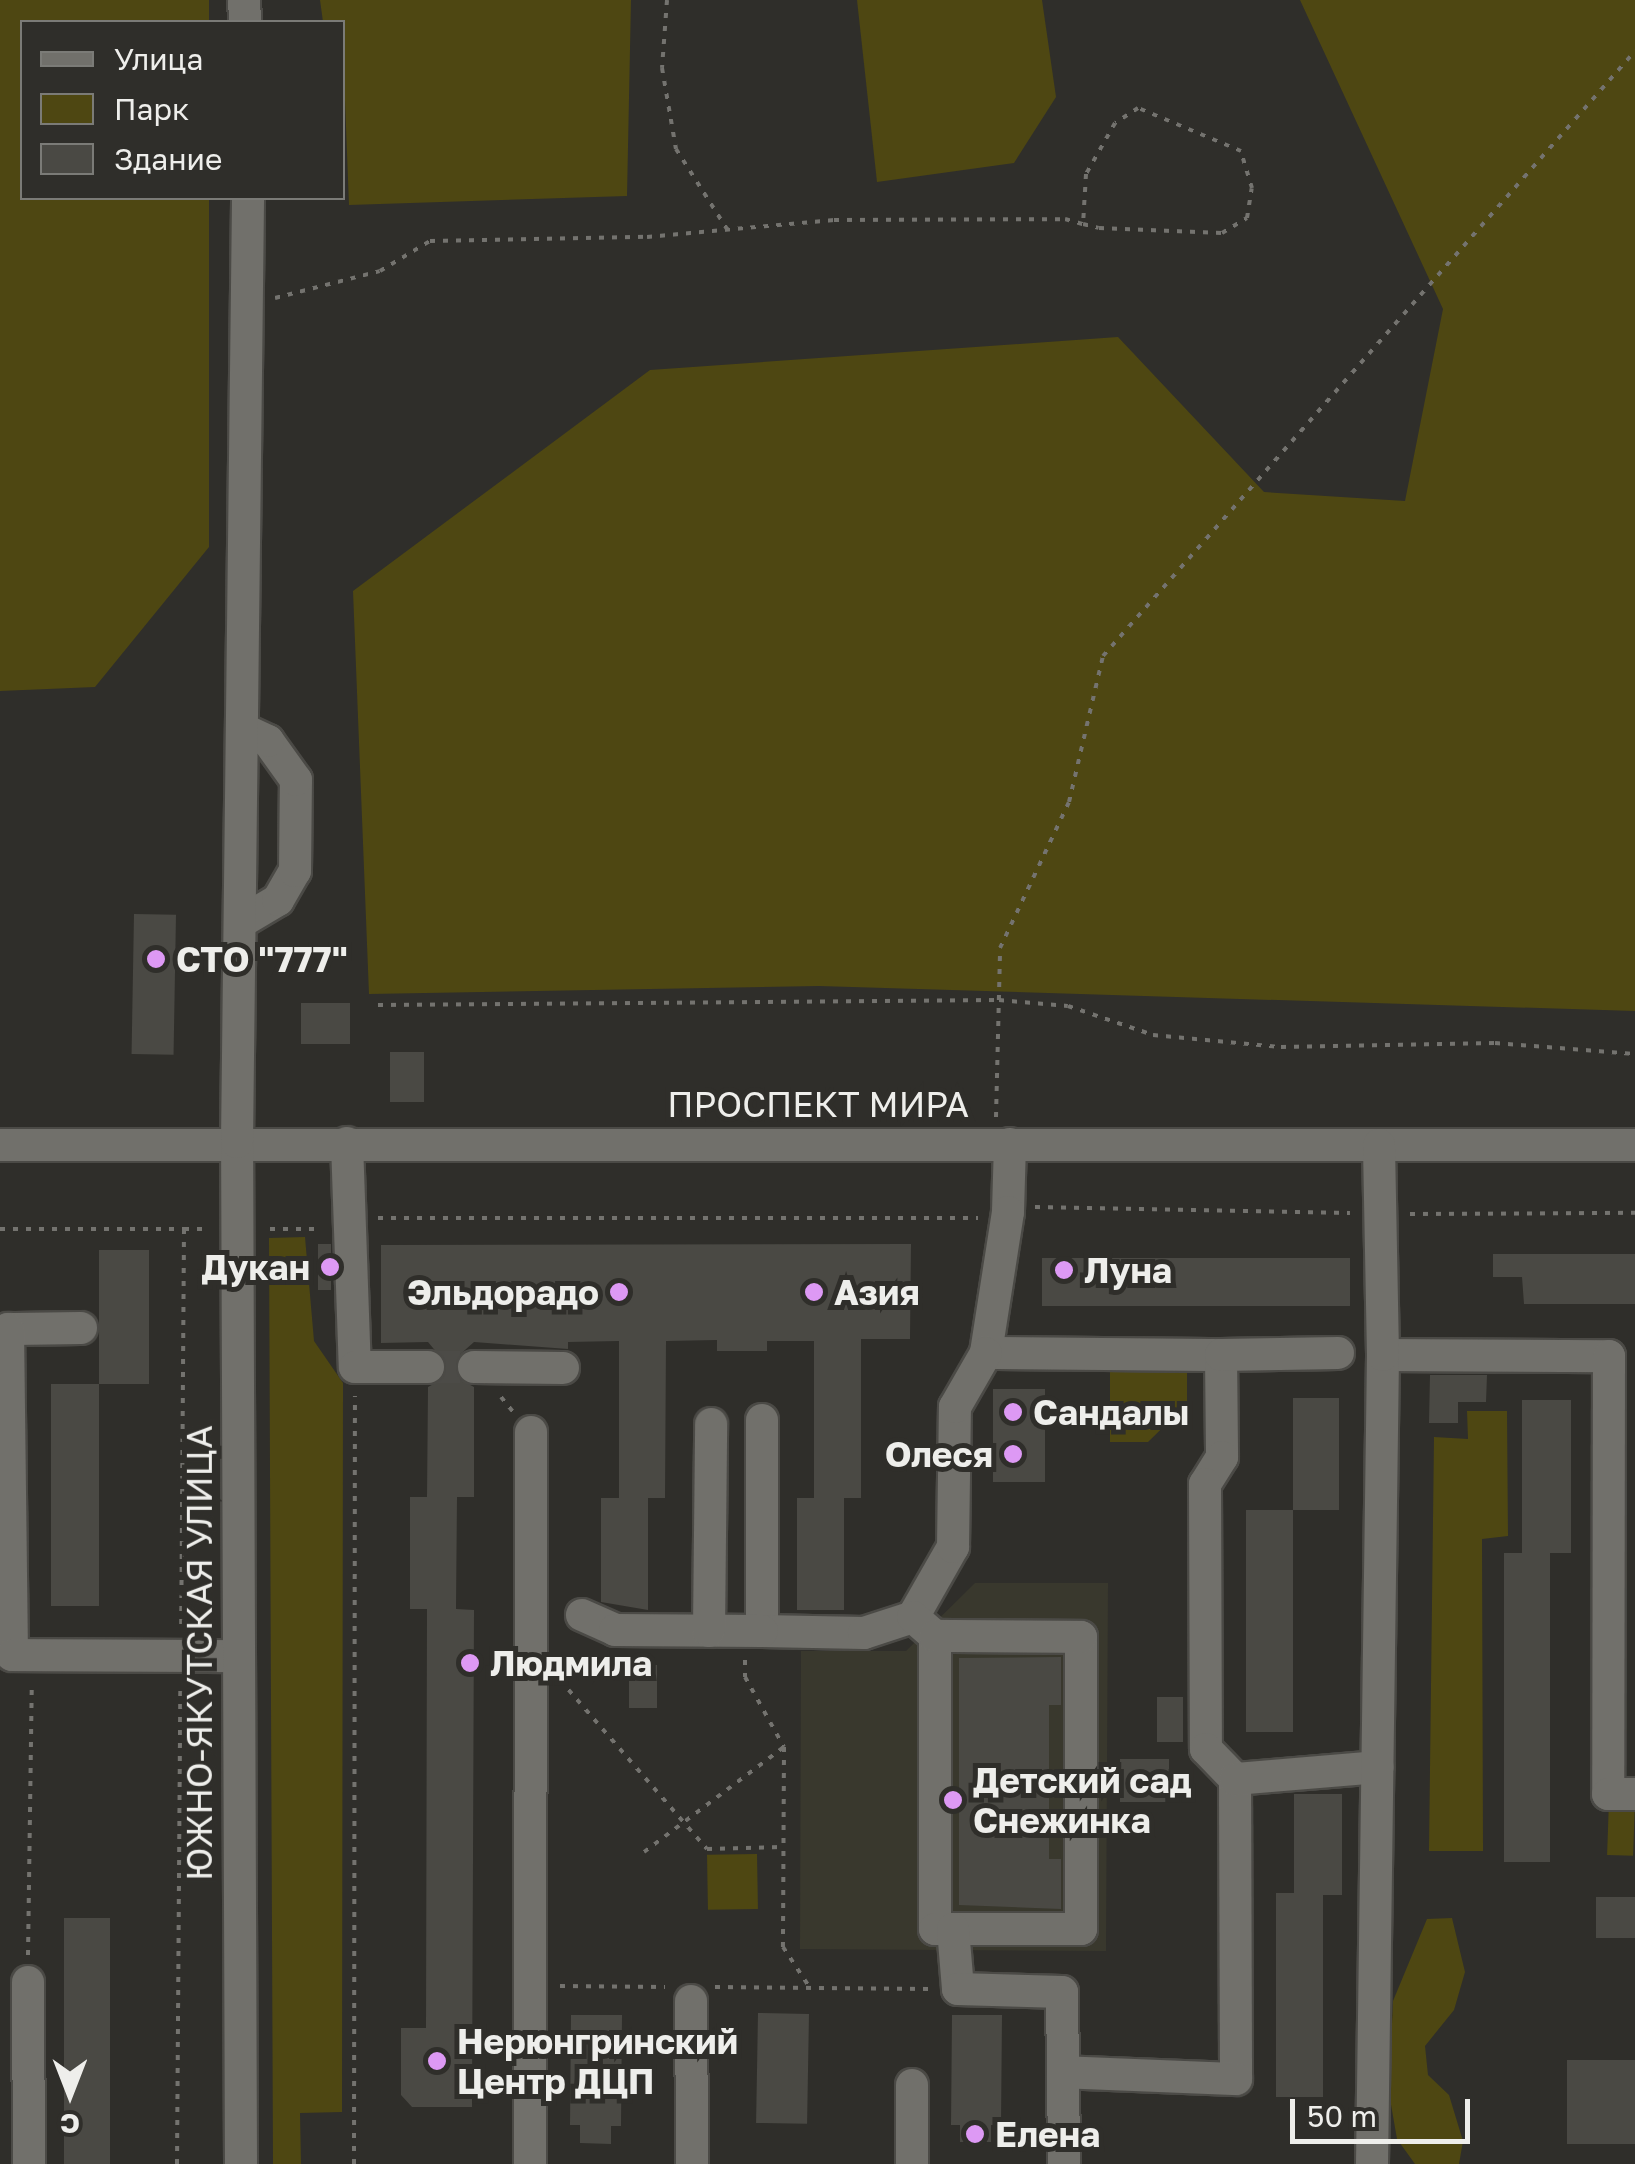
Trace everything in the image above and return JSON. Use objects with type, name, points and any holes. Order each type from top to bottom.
[{"type":"street","name":"ЮЖНО-ЯКУТСКАЯ УЛИЦА","points":[[241,2164],[238,1142],[250,301],[248,200]]},
{"type":"street","points":[[241,922],[278,900],[295,871],[296,780],[268,741],[244,730]]},
{"type":"street","points":[[347,1143],[354,1366],[428,1367]]},
{"type":"street","name":"ПРОСПЕКТ МИРА","points":[[0,1144],[1635,1145]]},
{"type":"street","points":[[582,1615],[615,1630],[864,1633],[924,1627],[1082,1637],[1081,1929],[935,1929],[924,1627],[952,1546],[954,1407],[986,1354],[1008,1212],[1003,1144]]},
{"type":"street","points":[[1372,2164],[1382,1354],[1379,1145]]},
{"type":"street","points":[[81,1328],[8,1329],[12,1655],[239,1656]]},
{"type":"street","points":[[986,1354],[1338,1354]]},
{"type":"street","points":[[1063,2072],[1236,2078],[1235,1779],[1206,1749],[1205,1484],[1222,1457],[1221,1354]]},
{"type":"street","points":[[1382,1354],[1622,1356],[1608,1794],[1635,1794]]},
{"type":"street","points":[[474,1367],[563,1368]]},
{"type":"street","points":[[754,1631],[762,1420]]},
{"type":"street","points":[[709,1631],[711,1424]]},
{"type":"street","points":[[530,2164],[531,1432]]},
{"type":"street","points":[[1235,1779],[1377,1767]]},
{"type":"street","points":[[953,1929],[958,1989],[1062,1992],[1064,2164]]},
{"type":"street","points":[[28,1982],[29,2164]]},
{"type":"street","points":[[688,1991],[692,2164]]},
{"type":"street","points":[[912,2085],[912,2164]]},
{"type":"path","points":[[667,0],[662,68],[676,149],[726,229]]},
{"type":"path","points":[[1003,1144],[1000,948],[1069,802],[1103,656],[1635,52]]},
{"type":"path","points":[[250,301],[312,292],[380,270],[430,241],[726,229],[834,220],[1083,224],[1222,233],[1247,218],[1252,188],[1241,151],[1138,108],[1115,123],[1086,174],[1083,224]]},
{"type":"path","points":[[378,1006],[999,1000],[1068,1006],[1153,1035],[1280,1047],[1495,1043],[1635,1054]]},
{"type":"path","points":[[0,1228],[211,1229]]},
{"type":"path","points":[[177,2164],[184,1229]]},
{"type":"path","points":[[270,1229],[350,1229]]},
{"type":"path","points":[[354,1366],[354,2164]]},
{"type":"path","points":[[474,1367],[531,1432]]},
{"type":"path","points":[[754,1631],[746,1677],[784,1747],[782,1947],[810,1988]]},
{"type":"path","points":[[28,1982],[32,1655]]},
{"type":"path","points":[[553,1672],[707,1849],[783,1847]]},
{"type":"path","points":[[644,1852],[784,1747]]},
{"type":"path","points":[[562,1986],[688,1991],[958,1989]]},
{"type":"shaded area","name":"Детский сад Снежинка","points":[[975,1583],[1108,1583],[1106,1951],[800,1949],[801,1651],[906,1651]]},
{"type":"green space","points":[[0,0],[209,0],[209,20],[20,20],[20,200],[209,200],[209,547],[95,687],[0,691]]},
{"type":"green space","points":[[320,0],[631,0],[627,196],[349,205],[345,20],[323,20]]},
{"type":"green space","points":[[857,0],[1042,0],[1056,97],[1014,163],[877,182]]},
{"type":"green space","points":[[1300,0],[1635,0],[1635,1011],[819,986],[369,994],[353,591],[650,370],[1118,337],[1264,492],[1405,501],[1443,309]]},
{"type":"green space","points":[[305,1237],[314,1341],[343,1383],[342,2112],[300,2113],[301,2164],[273,2164],[269,1238]]},
{"type":"green space","points":[[1110,1367],[1187,1367],[1187,1404],[1148,1442],[1110,1442]]},
{"type":"green space","points":[[1467,1411],[1507,1411],[1508,1536],[1482,1539],[1483,1851],[1429,1851],[1434,1437],[1468,1439]]},
{"type":"green space","points":[[1609,1800],[1635,1801],[1633,1856],[1607,1855]]},
{"type":"green space","points":[[757,1854],[758,1909],[708,1910],[707,1855]]},
{"type":"green space","points":[[1452,1918],[1465,1972],[1454,2010],[1425,2046],[1428,2075],[1449,2095],[1463,2141],[1459,2164],[1415,2164],[1397,2139],[1389,2093],[1393,2001],[1427,1919]]},
{"type":"building","name":"СТО \"777\"","points":[[134,914],[176,915],[174,1055],[132,1054]]},
{"type":"building","points":[[301,1003],[350,1003],[350,1044],[301,1044]]},
{"type":"building","points":[[390,1052],[424,1052],[424,1102],[390,1102]]},
{"type":"building","points":[[318,1244],[331,1244],[331,1290],[318,1290]]},
{"type":"building","points":[[911,1244],[910,1339],[861,1339],[861,1498],[844,1498],[844,1610],[797,1610],[797,1498],[814,1498],[814,1341],[767,1341],[767,1351],[717,1351],[717,1340],[666,1341],[665,1498],[648,1498],[648,1610],[601,1602],[601,1498],[619,1498],[619,1341],[568,1342],[568,1349],[474,1342],[456,1358],[457,1378],[474,1387],[474,1497],[457,1497],[456,1609],[474,1610],[472,2107],[412,2107],[401,2095],[401,2028],[426,2028],[427,1609],[410,1609],[410,1497],[427,1497],[428,1387],[445,1378],[448,1366],[428,1342],[381,1343],[381,1245]]},
{"type":"building","points":[[99,1250],[149,1250],[149,1384],[99,1384]]},
{"type":"building","points":[[1493,1254],[1635,1254],[1635,1304],[1524,1304],[1522,1277],[1493,1277]]},
{"type":"building","points":[[1042,1258],[1350,1258],[1350,1306],[1042,1306]]},
{"type":"building","points":[[1430,1375],[1487,1375],[1486,1402],[1458,1402],[1458,1423],[1429,1423]]},
{"type":"building","points":[[51,1384],[99,1384],[99,1606],[51,1606]]},
{"type":"building","points":[[993,1389],[1045,1389],[1045,1482],[993,1482]]},
{"type":"building","points":[[1293,1398],[1339,1398],[1339,1510],[1293,1510]]},
{"type":"building","points":[[1522,1400],[1571,1400],[1571,1553],[1550,1553],[1550,1862],[1504,1862],[1504,1553],[1522,1553]]},
{"type":"building","points":[[1246,1510],[1293,1510],[1293,1732],[1246,1732]]},
{"type":"building","points":[[1061,1657],[1061,1705],[1049,1705],[1049,1859],[1061,1859],[1061,1909],[959,1905],[959,1658]]},
{"type":"building","points":[[629,1665],[657,1665],[657,1708],[629,1708]]},
{"type":"building","points":[[1157,1697],[1183,1697],[1183,1742],[1157,1742]]},
{"type":"building","points":[[1120,1759],[1169,1759],[1169,1802],[1120,1802]]},
{"type":"building","points":[[1294,1794],[1342,1794],[1342,1895],[1323,1895],[1323,2097],[1276,2097],[1276,1893],[1294,1893]]},
{"type":"building","points":[[1596,1897],[1635,1897],[1635,1938],[1596,1938]]},
{"type":"building","points":[[64,1918],[110,1918],[110,2164],[64,2164]]},
{"type":"building","points":[[758,2013],[809,2014],[807,2124],[756,2123]]},
{"type":"building","points":[[571,2015],[622,2015],[621,2126],[611,2126],[611,2144],[580,2143],[580,2125],[570,2125]]},
{"type":"building","points":[[952,2015],[1002,2015],[1001,2125],[991,2125],[991,2142],[960,2142],[960,2125],[951,2125]]},
{"type":"building","points":[[1567,2060],[1635,2060],[1635,2144],[1567,2144]]},
{"type":"tunnel","points":[[428,1367],[474,1367]]},
{"type":"place","name":"СТО \"777\"","points":[[156,959]]},
{"type":"place","name":"Дукан","points":[[330,1267]]},
{"type":"place","name":"Луна","points":[[1064,1270]]},
{"type":"place","name":"Эльдорадо","points":[[619,1292]]},
{"type":"place","name":"Азия","points":[[814,1292]]},
{"type":"place","name":"Сандалы","points":[[1013,1412]]},
{"type":"place","name":"Олеся","points":[[1013,1454]]},
{"type":"place","name":"Людмила","points":[[470,1663]]},
{"type":"place","name":"Детский сад Снежинка","points":[[953,1800]]},
{"type":"place","name":"Нерюнгринский Центр ДЦП","points":[[437,2061]]},
{"type":"place","name":"Елена","points":[[975,2134]]}]
